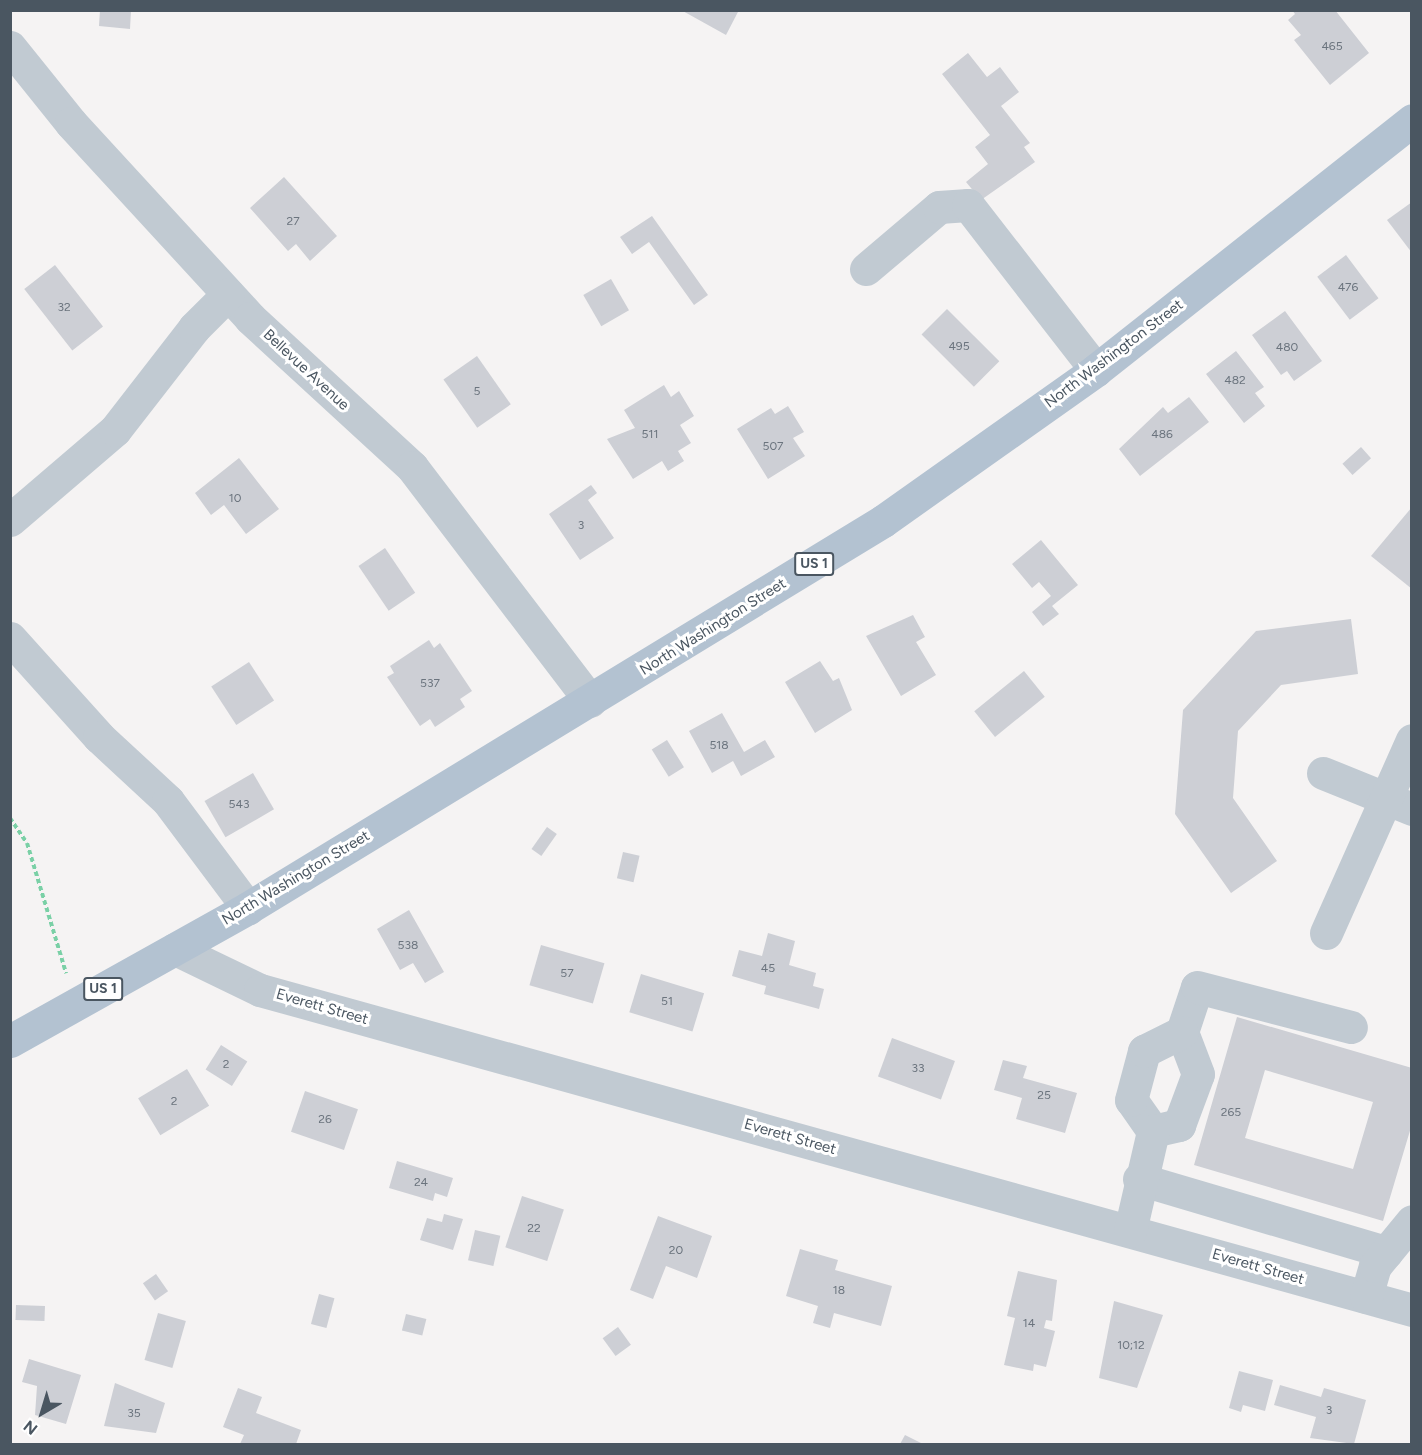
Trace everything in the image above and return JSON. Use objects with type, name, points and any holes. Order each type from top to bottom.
[{"type":"main road","name":"North Washington Street","points":[[20,1035],[248,908],[883,521],[1096,370],[1412,120]]},
{"type":"street","name":"Bellevue Avenue","points":[[10,47],[71,123],[228,294],[412,467],[590,701]]},
{"type":"street","points":[[866,269],[939,207],[968,205],[1096,370]]},
{"type":"street","points":[[10,520],[115,430],[194,328],[228,294]]},
{"type":"street","points":[[10,638],[99,737],[168,801],[248,908]]},
{"type":"street","points":[[1326,933],[1399,804],[1412,740]]},
{"type":"street","points":[[1323,773],[1399,804]]},
{"type":"street","name":"Everett Street","points":[[175,949],[260,990],[1412,1310]]},
{"type":"street","points":[[1153,1131],[1179,1125],[1198,1074],[1182,1032],[1197,987],[1351,1027]]},
{"type":"street","points":[[1153,1131],[1131,1100],[1144,1051],[1182,1032]]},
{"type":"street","points":[[1130,1231],[1139,1179],[1153,1131]]},
{"type":"street","points":[[1139,1179],[1386,1252]]},
{"type":"street","points":[[1366,1298],[1375,1266],[1412,1221]]},
{"type":"path","points":[[10,818],[27,843],[47,920],[64,958],[70,1007]]},
{"type":"building","points":[[100,10],[131,10],[130,29],[99,26]]},
{"type":"building","points":[[681,10],[739,10],[726,35]]},
{"type":"building","points":[[1292,10],[1335,10],[1369,53],[1330,85],[1294,40],[1301,35],[1288,20],[1295,14]]},
{"type":"building","points":[[968,53],[987,77],[1000,67],[1019,92],[1001,106],[1030,143],[1024,147],[1035,162],[981,200],[966,182],[988,164],[975,147],[990,135],[942,74]]},
{"type":"building","points":[[284,177],[337,236],[310,261],[296,244],[288,251],[250,208]]},
{"type":"building","points":[[1412,202],[1412,253],[1387,220]]},
{"type":"building","points":[[652,216],[708,295],[694,305],[649,242],[632,254],[620,237]]},
{"type":"building","points":[[1346,255],[1378,298],[1350,320],[1317,277]]},
{"type":"building","points":[[55,265],[103,326],[72,350],[24,289]]},
{"type":"building","points":[[611,279],[629,310],[601,326],[583,295]]},
{"type":"building","points":[[947,309],[999,361],[974,387],[922,334]]},
{"type":"building","points":[[1285,311],[1322,361],[1294,381],[1287,371],[1281,375],[1252,335]]},
{"type":"building","points":[[1236,351],[1264,387],[1255,393],[1265,406],[1244,423],[1206,374]]},
{"type":"building","points":[[477,356],[511,404],[477,428],[443,380]]},
{"type":"building","points":[[664,385],[671,397],[679,391],[694,416],[680,425],[691,443],[678,451],[684,461],[668,471],[662,461],[633,479],[607,439],[635,428],[624,410]]},
{"type":"building","points":[[1189,397],[1209,422],[1140,476],[1119,449],[1163,407],[1168,413]]},
{"type":"building","points":[[788,406],[804,432],[793,438],[805,456],[768,479],[737,429],[771,408],[775,414]]},
{"type":"building","points":[[1361,447],[1371,458],[1352,475],[1342,464]]},
{"type":"building","points":[[239,458],[279,509],[246,534],[224,505],[211,515],[195,493]]},
{"type":"building","points":[[591,485],[597,493],[588,500],[614,538],[580,560],[549,514]]},
{"type":"building","points":[[1412,507],[1412,589],[1371,556]]},
{"type":"building","points":[[1041,540],[1078,585],[1052,606],[1059,614],[1043,626],[1032,612],[1051,596],[1039,582],[1032,588],[1012,564]]},
{"type":"building","points":[[385,548],[415,593],[389,611],[358,566]]},
{"type":"building","points":[[913,615],[925,637],[916,642],[936,675],[901,696],[866,636]]},
{"type":"building","points":[[1351,619],[1358,674],[1281,685],[1238,731],[1233,798],[1277,861],[1231,893],[1175,814],[1183,710],[1256,631]]},
{"type":"building","points":[[429,640],[434,648],[440,643],[472,691],[460,699],[465,707],[435,727],[430,719],[420,726],[387,677],[394,673],[390,666]]},
{"type":"building","points":[[820,661],[833,681],[839,678],[852,710],[815,733],[785,682]]},
{"type":"building","points":[[249,662],[274,701],[236,725],[211,687]]},
{"type":"building","points":[[1024,671],[1045,697],[995,737],[974,711]]},
{"type":"building","points":[[722,713],[744,752],[765,740],[775,757],[741,776],[733,761],[712,773],[689,731]]},
{"type":"building","points":[[667,740],[684,767],[669,777],[652,750]]},
{"type":"building","points":[[253,773],[274,809],[226,837],[205,801]]},
{"type":"building","points":[[547,827],[557,834],[541,856],[532,849]]},
{"type":"building","points":[[623,852],[640,856],[633,882],[617,878]]},
{"type":"building","points":[[409,910],[444,972],[425,983],[413,963],[400,970],[377,929]]},
{"type":"building","points":[[768,933],[795,941],[789,965],[816,973],[813,986],[824,989],[819,1009],[764,994],[766,986],[732,976],[739,950],[762,956]]},
{"type":"building","points":[[541,945],[604,963],[593,1004],[529,985]]},
{"type":"building","points":[[641,974],[704,993],[692,1032],[629,1012]]},
{"type":"building","points":[[1237,1017],[1412,1068],[1412,1124],[1383,1221],[1194,1165]],"holes":[[[1265,1070],[1373,1102],[1353,1169],[1245,1138]]]},
{"type":"building","points":[[892,1038],[955,1061],[941,1099],[878,1077]]},
{"type":"building","points":[[221,1045],[247,1061],[232,1086],[206,1070]]},
{"type":"building","points":[[1003,1060],[1027,1066],[1023,1078],[1077,1093],[1065,1133],[1016,1119],[1022,1098],[994,1090]]},
{"type":"building","points":[[187,1069],[209,1106],[160,1135],[138,1098]]},
{"type":"building","points":[[305,1091],[358,1109],[344,1150],[291,1132]]},
{"type":"building","points":[[397,1161],[453,1178],[447,1197],[435,1193],[433,1201],[389,1188]]},
{"type":"building","points":[[522,1196],[564,1210],[547,1261],[505,1247]]},
{"type":"building","points":[[444,1214],[463,1219],[453,1250],[420,1240],[427,1218],[442,1222]]},
{"type":"building","points":[[658,1216],[712,1236],[697,1278],[666,1266],[653,1299],[630,1290]]},
{"type":"building","points":[[475,1230],[500,1236],[493,1266],[468,1260]]},
{"type":"building","points":[[800,1249],[838,1260],[835,1270],[892,1286],[881,1326],[834,1313],[830,1328],[813,1323],[818,1306],[786,1296]]},
{"type":"building","points":[[1018,1271],[1057,1280],[1052,1321],[1046,1320],[1044,1328],[1055,1331],[1046,1367],[1034,1364],[1033,1371],[1004,1365],[1015,1318],[1007,1316]]},
{"type":"building","points":[[156,1274],[168,1291],[155,1300],[143,1283]]},
{"type":"building","points":[[319,1294],[334,1298],[326,1328],[311,1324]]},
{"type":"building","points":[[1114,1301],[1163,1315],[1137,1388],[1099,1378]]},
{"type":"building","points":[[16,1305],[45,1306],[44,1321],[15,1320]]},
{"type":"building","points":[[158,1313],[186,1321],[172,1368],[144,1360]]},
{"type":"building","points":[[406,1314],[426,1319],[422,1336],[402,1330]]},
{"type":"building","points":[[618,1327],[631,1345],[616,1356],[603,1338]]},
{"type":"building","points":[[29,1359],[81,1375],[66,1424],[35,1415],[37,1386],[22,1382]]},
{"type":"building","points":[[1239,1371],[1273,1380],[1265,1411],[1243,1405],[1241,1412],[1229,1408]]},
{"type":"building","points":[[115,1383],[165,1403],[156,1433],[104,1426]]},
{"type":"building","points":[[1280,1385],[1321,1397],[1324,1388],[1366,1400],[1354,1444],[1310,1438],[1316,1417],[1274,1405]]},
{"type":"building","points":[[238,1388],[262,1397],[256,1413],[301,1430],[296,1444],[240,1444],[244,1435],[223,1427]]},
{"type":"building","points":[[905,1435],[923,1444],[900,1444]]}]
